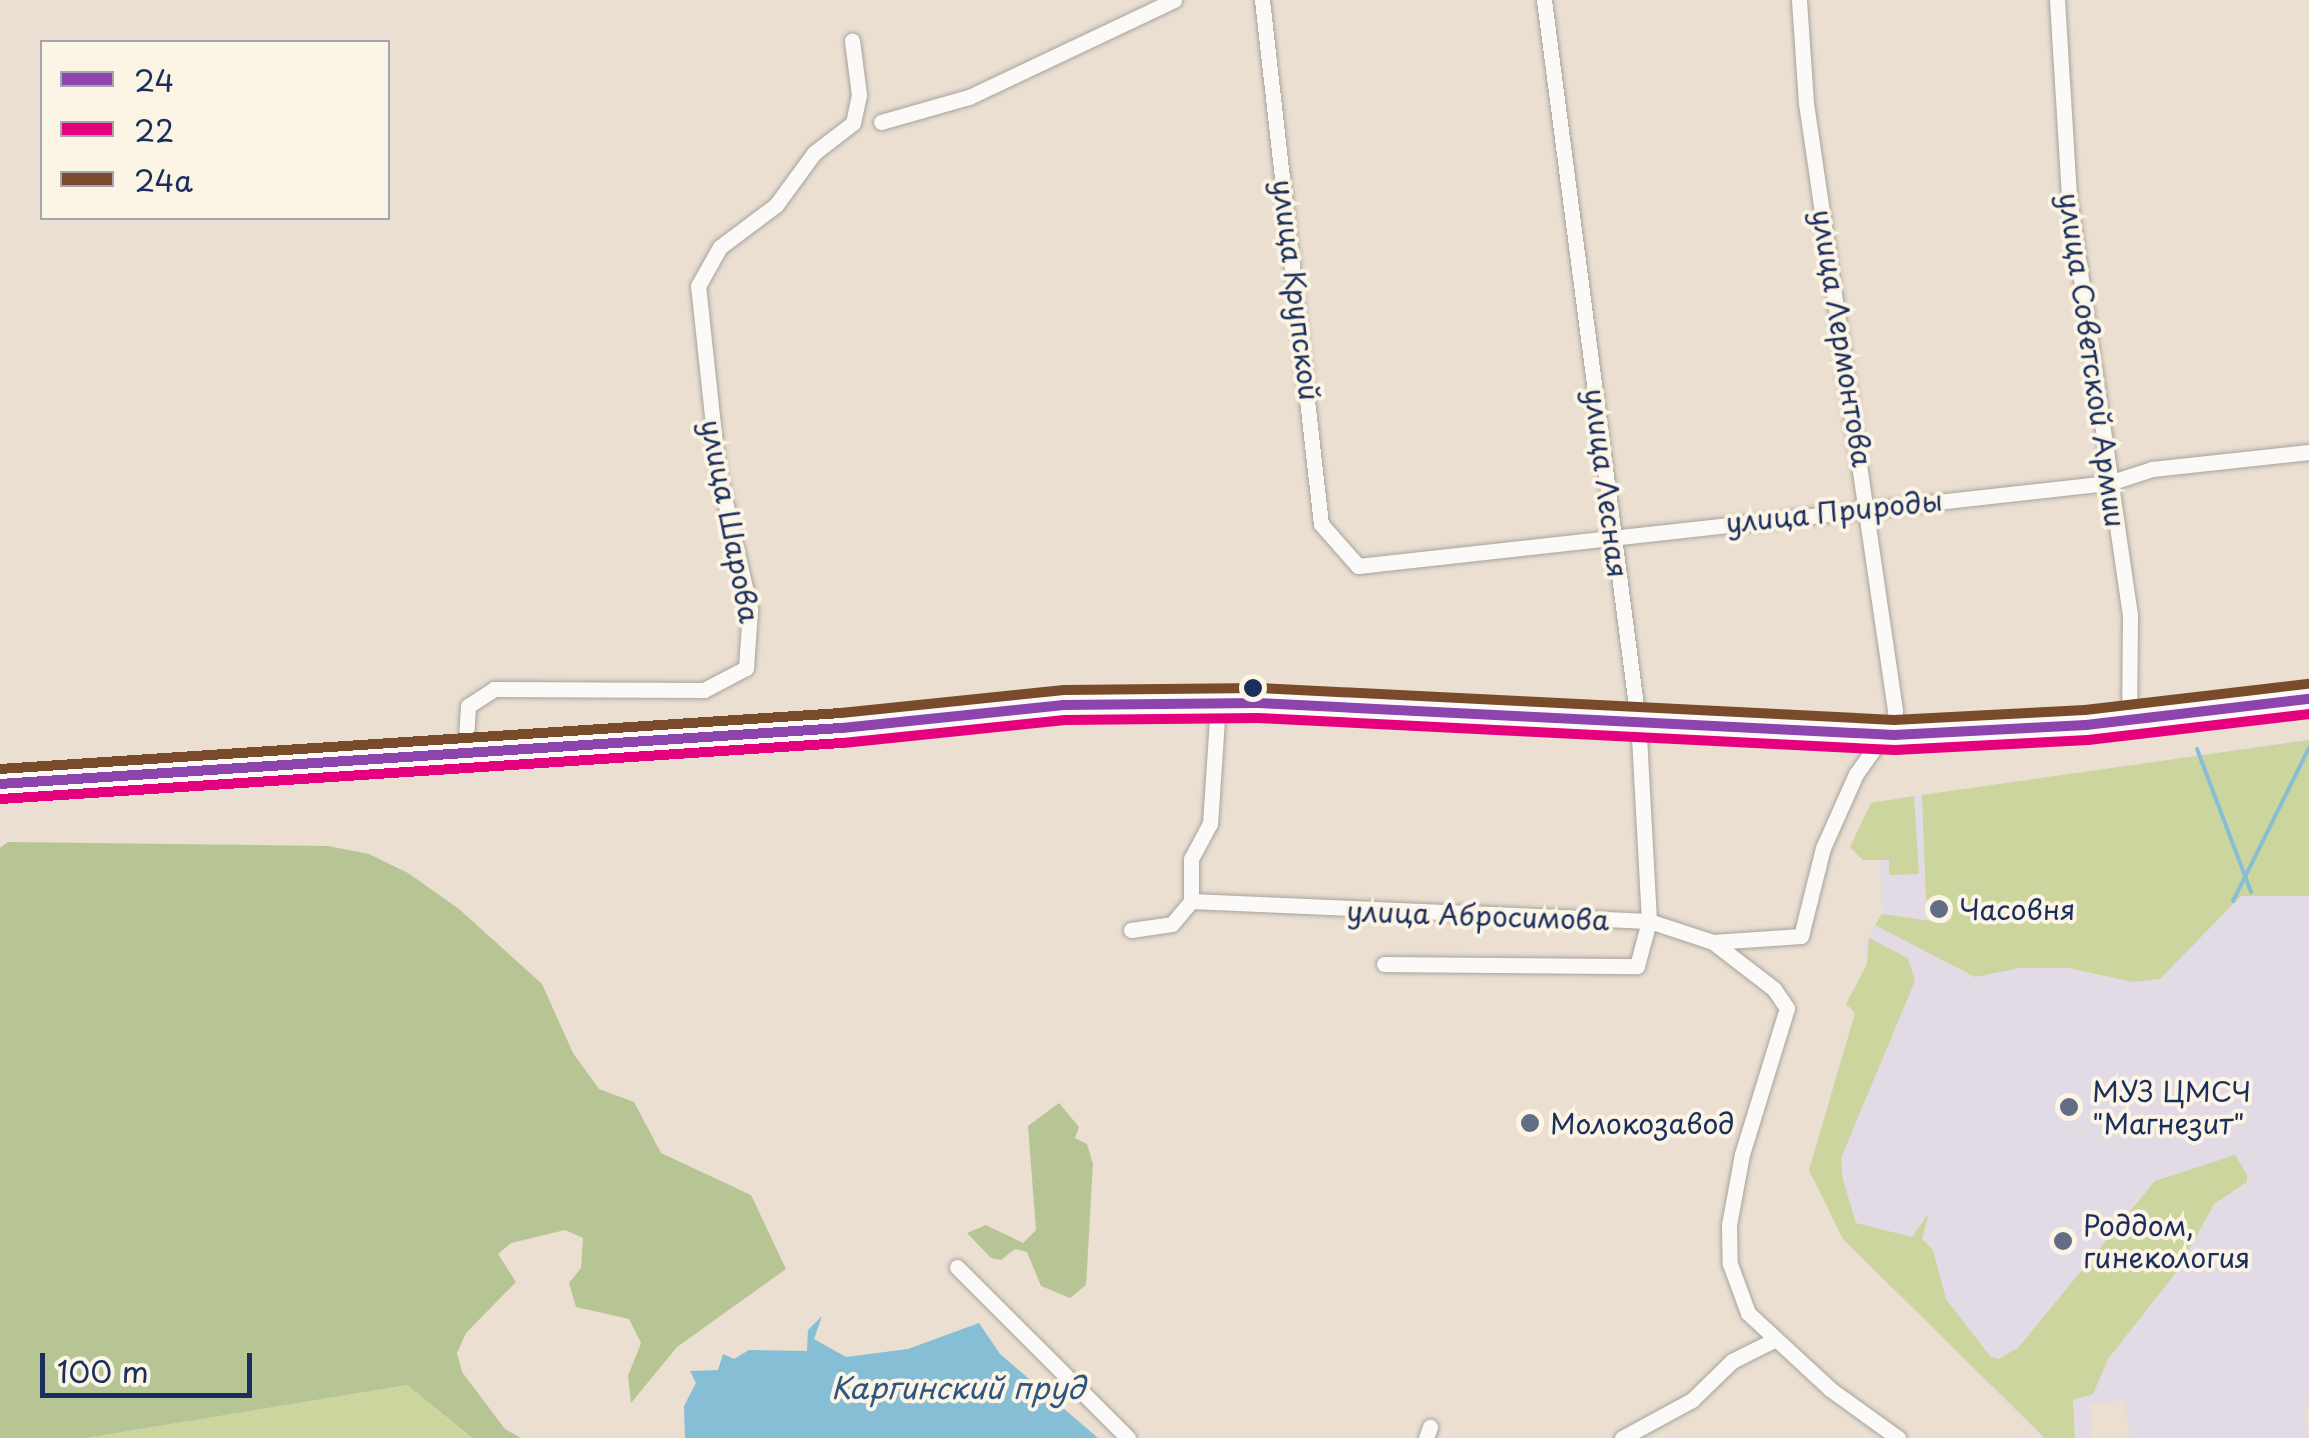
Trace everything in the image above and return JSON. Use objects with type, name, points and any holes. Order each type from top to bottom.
[{"type":"main road","points":[[0,784],[464,756],[1064,706],[1218,702],[1894,735],[2128,720],[2309,699]]},
{"type":"street","points":[[881,122],[969,96],[1174,0]]},
{"type":"street","name":"улица Крупской","points":[[1262,0],[1321,524],[1358,566]]},
{"type":"street","name":"улица Лесная","points":[[1384,964],[1638,966],[1649,920],[1638,721],[1544,0]]},
{"type":"street","name":"улица Лермонтова","points":[[1799,0],[1806,104],[1868,506],[1894,735]]},
{"type":"street","name":"улица Советской Армии","points":[[2057,0],[2070,197],[2130,615],[2128,720]]},
{"type":"street","name":"улица Шарова","points":[[464,756],[468,706],[494,689],[704,690],[746,668],[752,650],[748,592],[718,472],[696,294],[716,252],[768,212],[814,154],[854,123],[859,95],[852,40]]},
{"type":"street","name":"улица Природы","points":[[1358,566],[2109,482],[2152,469],[2309,452]]},
{"type":"street","points":[[1130,930],[1172,924],[1191,901],[1190,859],[1210,824],[1218,702]]},
{"type":"street","name":"улица Абросимова","points":[[1191,901],[1649,920],[1713,942],[1801,936],[1823,848],[1856,774],[1881,739],[1894,735]]},
{"type":"street","points":[[1713,942],[1774,989],[1787,1008],[1742,1154],[1729,1225],[1730,1264],[1748,1313],[1772,1341],[1898,1438]]},
{"type":"street","points":[[957,1267],[1128,1438]]},
{"type":"street","points":[[1622,1438],[1692,1400],[1732,1361],[1772,1341]]},
{"type":"shaded area","name":"МУЗ ЦМСЧ \"Магнезит\"","points":[[2309,739],[2309,1403],[2304,1407],[2309,1438],[2130,1438],[2124,1400],[2090,1404],[2092,1438],[2043,1438],[1843,1239],[1809,1170],[1869,971],[1864,944],[1882,914],[1880,860],[1863,860],[1850,847],[1871,803]]},
{"type":"green space","points":[[2309,740],[2309,896],[2241,896],[2160,979],[2133,982],[2069,968],[2020,968],[1975,977],[1875,925],[1882,914],[1946,923],[1952,918],[1947,899],[1926,900],[1922,795]]},
{"type":"green space","points":[[1914,796],[1919,874],[1889,875],[1889,860],[1863,860],[1850,847],[1871,803]]},
{"type":"green space","points":[[8,842],[328,846],[369,854],[408,873],[459,909],[542,984],[573,1053],[599,1089],[634,1102],[661,1153],[751,1195],[786,1269],[677,1347],[631,1403],[628,1376],[641,1343],[629,1319],[576,1307],[569,1283],[581,1268],[583,1238],[565,1230],[511,1243],[498,1254],[516,1282],[466,1333],[457,1353],[462,1372],[505,1429],[521,1438],[472,1438],[407,1385],[86,1438],[0,1438],[0,848]]},
{"type":"green space","points":[[1869,938],[1908,958],[1915,981],[1841,1158],[1843,1180],[1856,1223],[1912,1237],[1929,1213],[1922,1239],[1933,1250],[1946,1299],[1990,1356],[1998,1359],[2018,1348],[2155,1181],[2235,1155],[2247,1175],[2247,1182],[2214,1204],[2178,1270],[2108,1359],[2093,1394],[2073,1400],[2075,1438],[2045,1438],[1843,1239],[1809,1170],[1855,1013],[1846,1004],[1867,964]]},
{"type":"green space","points":[[1059,1103],[1079,1127],[1075,1138],[1087,1144],[1093,1164],[1086,1285],[1070,1298],[1041,1286],[1027,1252],[1015,1249],[1001,1260],[991,1258],[967,1233],[986,1225],[1023,1243],[1036,1230],[1028,1126]]},
{"type":"green space","points":[[407,1385],[471,1438],[86,1438]]},
{"type":"water","name":"Каргинский пруд","points":[[822,1316],[814,1339],[846,1357],[908,1349],[979,1323],[1000,1354],[1098,1438],[685,1438],[684,1406],[696,1383],[690,1371],[718,1370],[723,1354],[734,1359],[749,1350],[807,1351],[808,1330]]},
{"type":"waterway","points":[[2233,901],[2309,748]]},
{"type":"waterway","points":[[2197,749],[2251,892]]},
{"type":"transit line","name":"24a","points":[[0,769],[841,713],[1064,690],[1259,688],[1894,720],[2085,710],[2307,684]]},
{"type":"transit line","name":"24","points":[[0,784],[842,728],[1064,705],[1258,703],[1894,735],[2086,725],[2309,699]]},
{"type":"transit line","name":"22","points":[[1,799],[843,743],[1065,720],[1258,718],[1895,750],[2088,740],[2309,714]]},
{"type":"place","name":"Часовня","points":[[1939,909]]},
{"type":"place","name":"МУЗ ЦМСЧ \"Магнезит\"","points":[[2069,1107]]},
{"type":"place","name":"Молокозавод","points":[[1530,1123]]},
{"type":"place","name":"Роддом, гинекология","points":[[2063,1241]]}]
